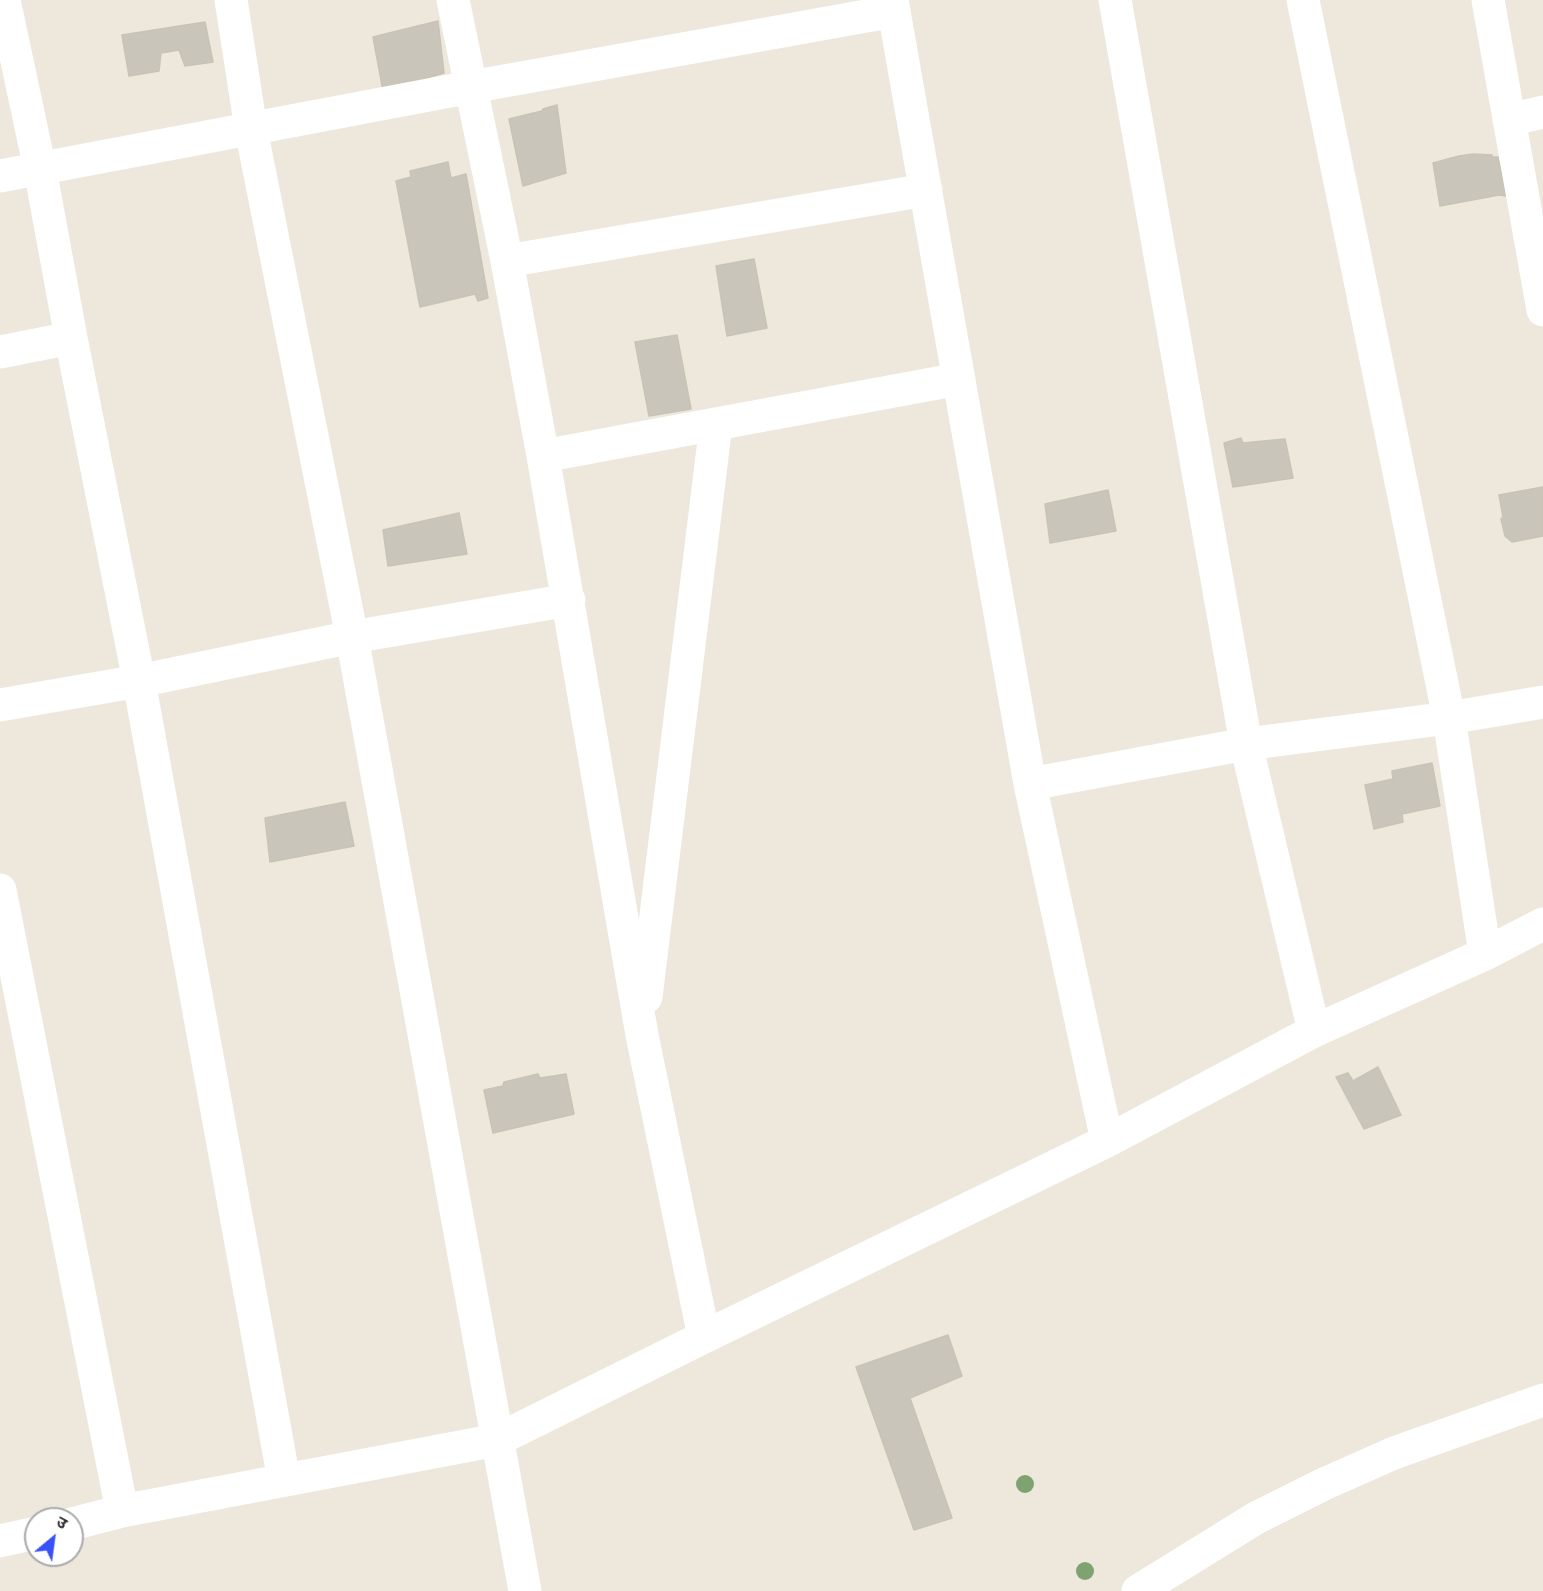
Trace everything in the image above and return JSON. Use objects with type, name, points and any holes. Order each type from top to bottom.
[{"type":"street","points":[[4,0],[40,169],[139,681],[284,1480]]},
{"type":"street","points":[[231,0],[251,129],[352,637],[525,1591]]},
{"type":"street","points":[[453,0],[507,261],[543,456],[642,1035],[704,1337]]},
{"type":"street","points":[[1115,0],[1246,744],[1314,1031]]},
{"type":"street","points":[[1303,0],[1449,718],[1485,954]]},
{"type":"street","points":[[1488,0],[1509,120],[1538,257],[1543,310]]},
{"type":"street","points":[[0,176],[893,5],[1030,784],[1107,1141]]},
{"type":"street","points":[[1509,120],[1543,112]]},
{"type":"street","points":[[507,261],[926,190]]},
{"type":"street","points":[[0,352],[71,338]]},
{"type":"street","points":[[543,456],[959,379]]},
{"type":"street","points":[[642,1035],[716,424]]},
{"type":"street","points":[[0,705],[139,681],[352,637],[569,600]]},
{"type":"street","points":[[1030,784],[1246,744],[1449,718],[1543,702]]},
{"type":"street","points":[[0,890],[122,1511]]},
{"type":"street","points":[[84,1521],[122,1511],[497,1440],[1107,1141],[1314,1031],[1485,954],[1543,924]]},
{"type":"street","points":[[1138,1591],[1256,1518],[1324,1484],[1394,1453],[1543,1400]]},
{"type":"street","points":[[0,1541],[24,1536]]},
{"type":"building","points":[[438,21],[444,73],[383,91],[373,37]]},
{"type":"building","points":[[205,22],[213,62],[185,66],[179,50],[161,53],[159,71],[129,76],[122,35]]},
{"type":"building","points":[[557,105],[566,173],[523,186],[509,119]]},
{"type":"building","points":[[1473,154],[1498,157],[1506,196],[1499,195],[1440,206],[1433,163]]},
{"type":"building","points":[[448,162],[451,178],[466,174],[488,298],[478,301],[475,294],[420,307],[396,181],[411,177],[410,171]]},
{"type":"building","points":[[754,259],[767,328],[727,336],[716,266]]},
{"type":"building","points":[[677,335],[691,409],[649,416],[635,342]]},
{"type":"building","points":[[1241,438],[1243,443],[1285,439],[1293,478],[1233,487],[1224,443]]},
{"type":"building","points":[[1543,487],[1543,536],[1512,542],[1505,536],[1499,495]]},
{"type":"building","points":[[1108,490],[1116,531],[1050,543],[1045,504]]},
{"type":"building","points":[[459,513],[467,554],[388,566],[383,530]]},
{"type":"building","points":[[1432,763],[1440,806],[1402,814],[1403,822],[1374,829],[1365,785],[1393,779],[1392,771]]},
{"type":"building","points":[[345,802],[354,846],[270,862],[265,818]]},
{"type":"building","points":[[1378,1067],[1401,1115],[1364,1129],[1336,1077],[1348,1073],[1353,1081]]},
{"type":"building","points":[[538,1074],[540,1078],[566,1074],[574,1114],[493,1133],[484,1090],[503,1086],[504,1082]]},
{"type":"building","points":[[948,1335],[962,1376],[910,1398],[952,1518],[914,1530],[856,1367]]}]
